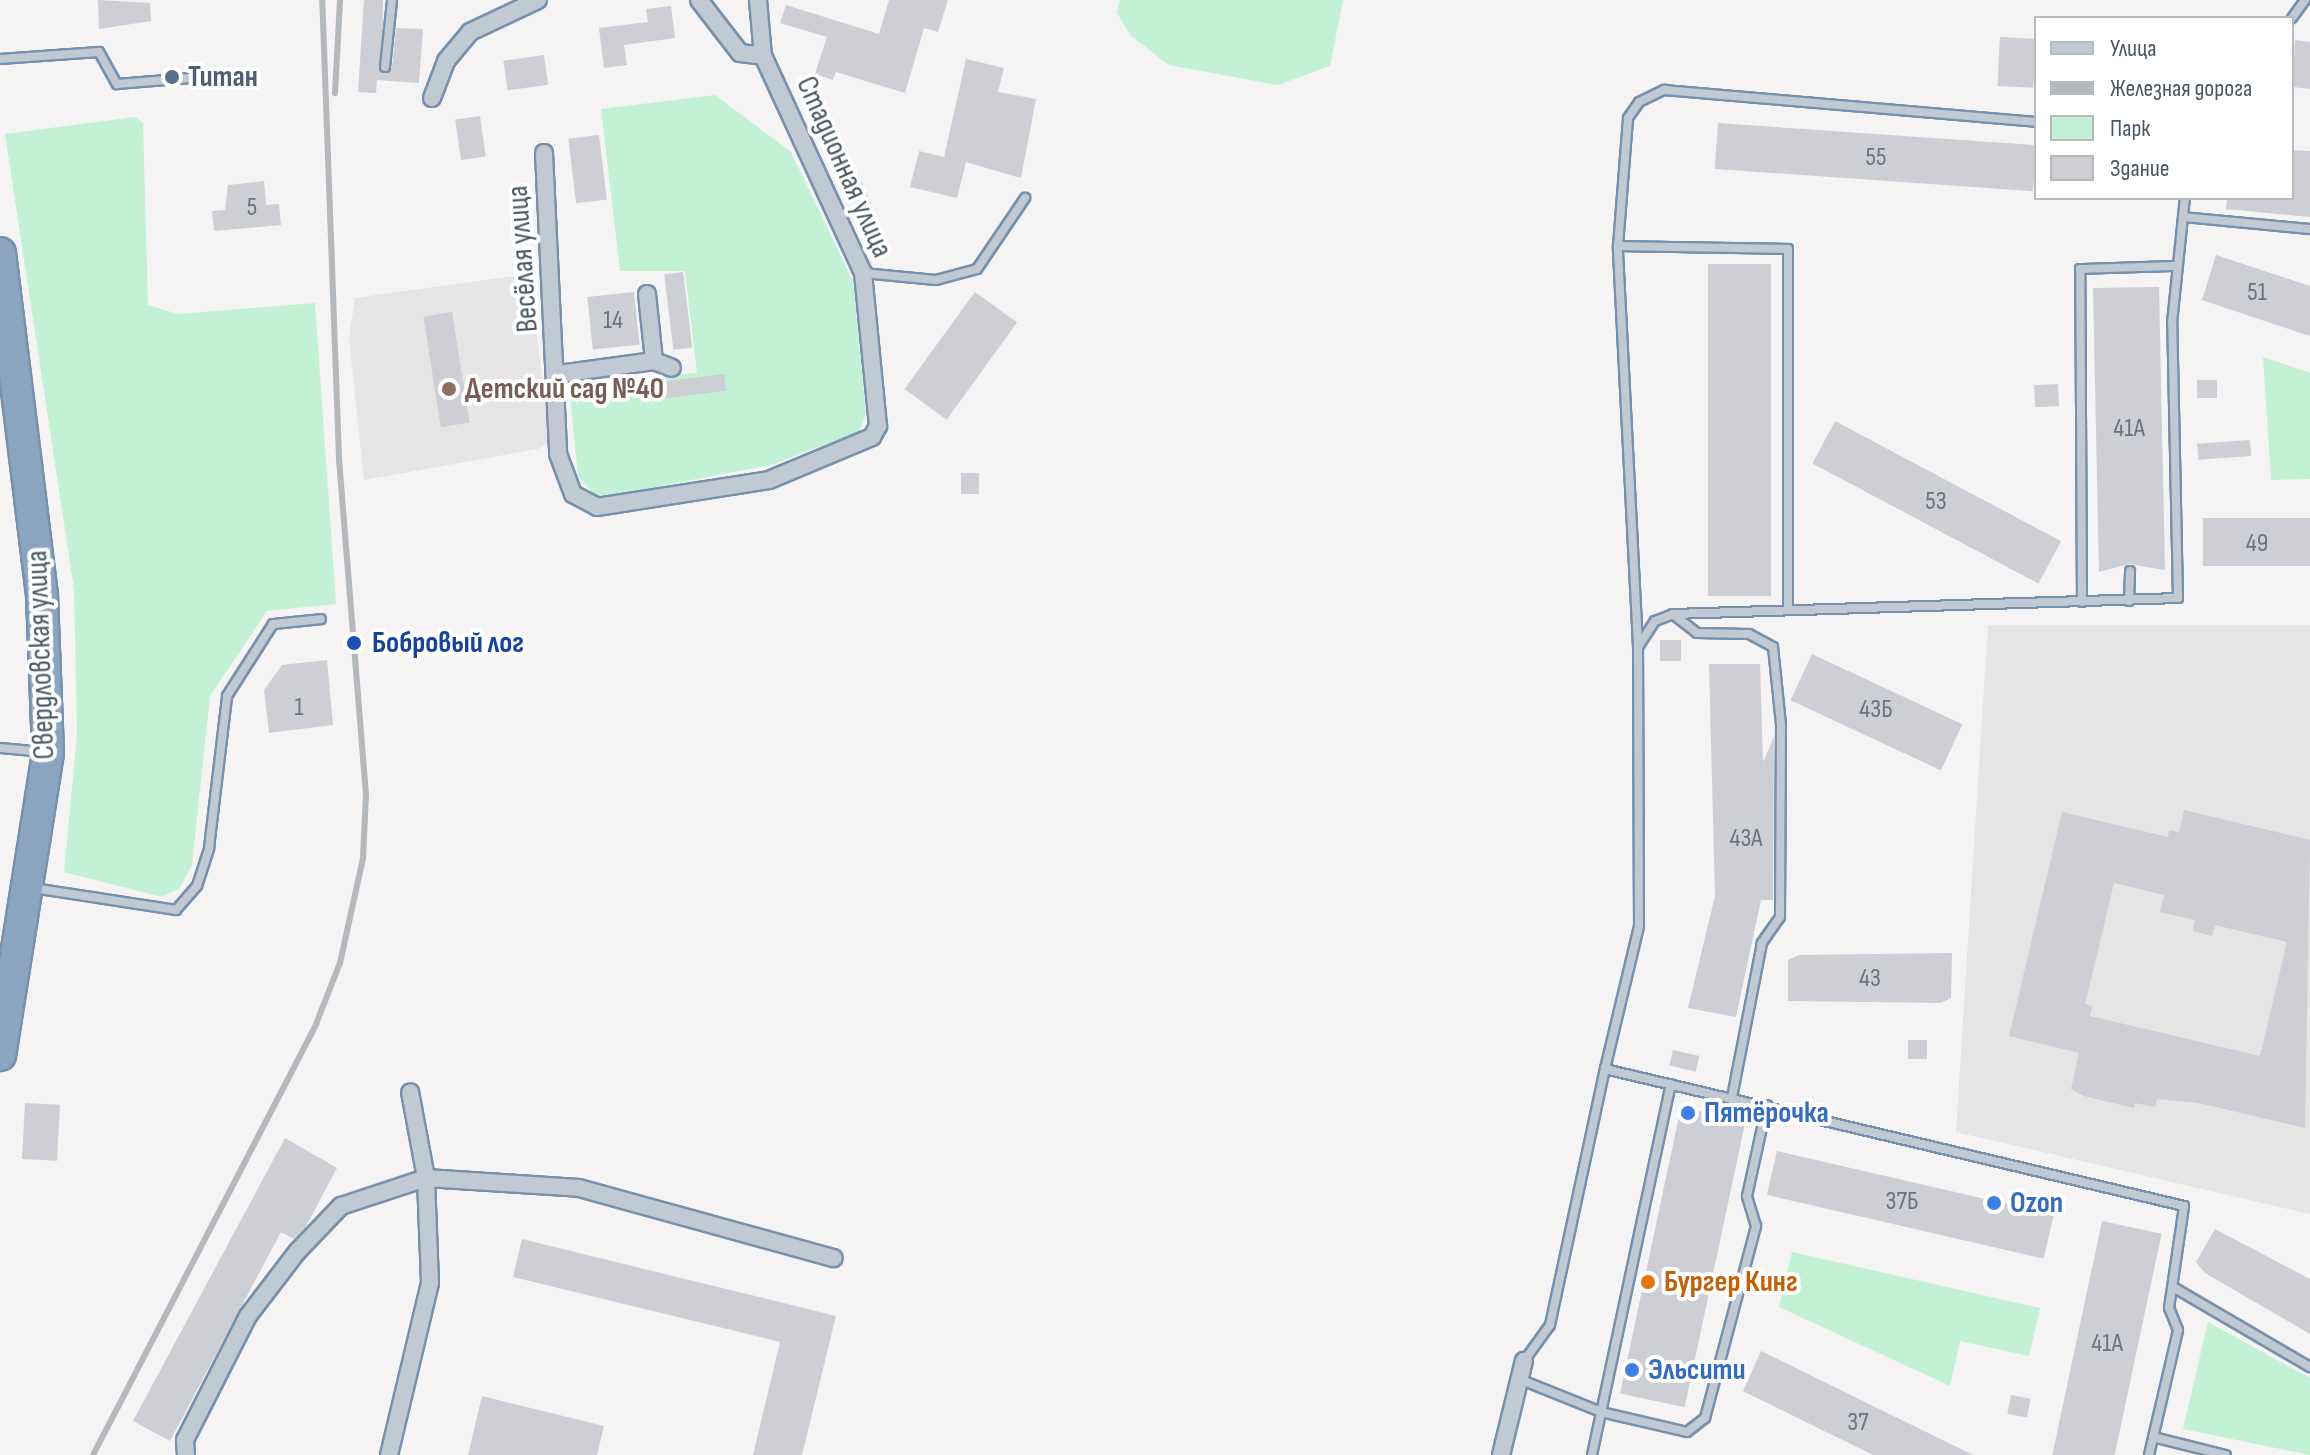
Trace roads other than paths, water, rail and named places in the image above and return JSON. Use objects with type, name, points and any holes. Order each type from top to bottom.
[{"type":"highway","name":"Свердловская улица","points":[[0,1055],[32,888],[48,753],[41,580],[1,266]]},
{"type":"street","points":[[432,98],[446,61],[470,32],[538,0]]},
{"type":"street","points":[[699,0],[740,53],[763,56]]},
{"type":"street","name":"Стадионная улица","points":[[758,0],[763,56],[863,273],[878,426],[872,437],[769,480]]},
{"type":"street","name":"Весёлая улица","points":[[544,153],[559,374],[558,454],[573,494],[597,507],[769,480]]},
{"type":"street","points":[[647,294],[654,361]]},
{"type":"street","points":[[559,374],[654,361],[672,368]]},
{"type":"street","points":[[389,1455],[430,1283],[426,1178],[410,1092]]},
{"type":"street","points":[[186,1455],[185,1440],[248,1316],[297,1252],[341,1206],[426,1178],[579,1188],[834,1258]]},
{"type":"street","points":[[1501,1455],[1524,1361]]},
{"type":"lane","points":[[385,67],[392,0]]},
{"type":"lane","points":[[0,59],[99,52],[117,84],[228,75]]},
{"type":"lane","points":[[1524,1361],[1550,1325],[1639,926],[1638,647],[1618,246],[1628,118],[1664,90],[2034,122]]},
{"type":"lane","points":[[863,273],[936,280],[977,269],[1025,198]]},
{"type":"lane","points":[[1638,647],[1655,621],[1673,614],[2178,598],[2177,266],[2185,200]]},
{"type":"lane","points":[[2183,217],[2310,229]]},
{"type":"lane","points":[[1618,246],[1788,249],[1788,610]]},
{"type":"lane","points":[[2082,602],[2080,269],[2177,266]]},
{"type":"lane","points":[[2129,601],[2130,571]]},
{"type":"lane","points":[[1673,614],[1697,633],[1749,634],[1773,647],[1781,725],[1780,917],[1762,943],[1732,1097]]},
{"type":"lane","points":[[32,888],[176,910],[197,886],[209,848],[227,696],[273,624],[321,619]]},
{"type":"lane","points":[[0,748],[48,753]]},
{"type":"lane","points":[[1605,1069],[2184,1206],[2169,1308],[2178,1330],[2149,1455]]},
{"type":"lane","points":[[1592,1455],[1671,1084]]},
{"type":"lane","points":[[1519,1379],[1601,1412],[1687,1432],[1705,1418],[1756,1226],[1747,1196],[1767,1105]]},
{"type":"lane","points":[[2173,1287],[2310,1367]]},
{"type":"lane","points":[[2153,1437],[2226,1455]]},
{"type":"railway","points":[[93,1455],[316,1024],[340,963],[363,858],[366,795],[339,457],[322,0]]},
{"type":"railway","points":[[335,93],[340,0]]},
{"type":"place","name":"Титан","points":[[172,77]]},
{"type":"place","name":"Детский сад №40","points":[[449,389]]},
{"type":"place","name":"Бобровый лог","points":[[354,643]]},
{"type":"place","name":"Пятёрочка","points":[[1688,1113]]},
{"type":"place","name":"Ozon","points":[[1994,1203]]},
{"type":"place","name":"Бургер Кинг","points":[[1648,1282]]},
{"type":"place","name":"Эльсити","points":[[1632,1370]]}]
